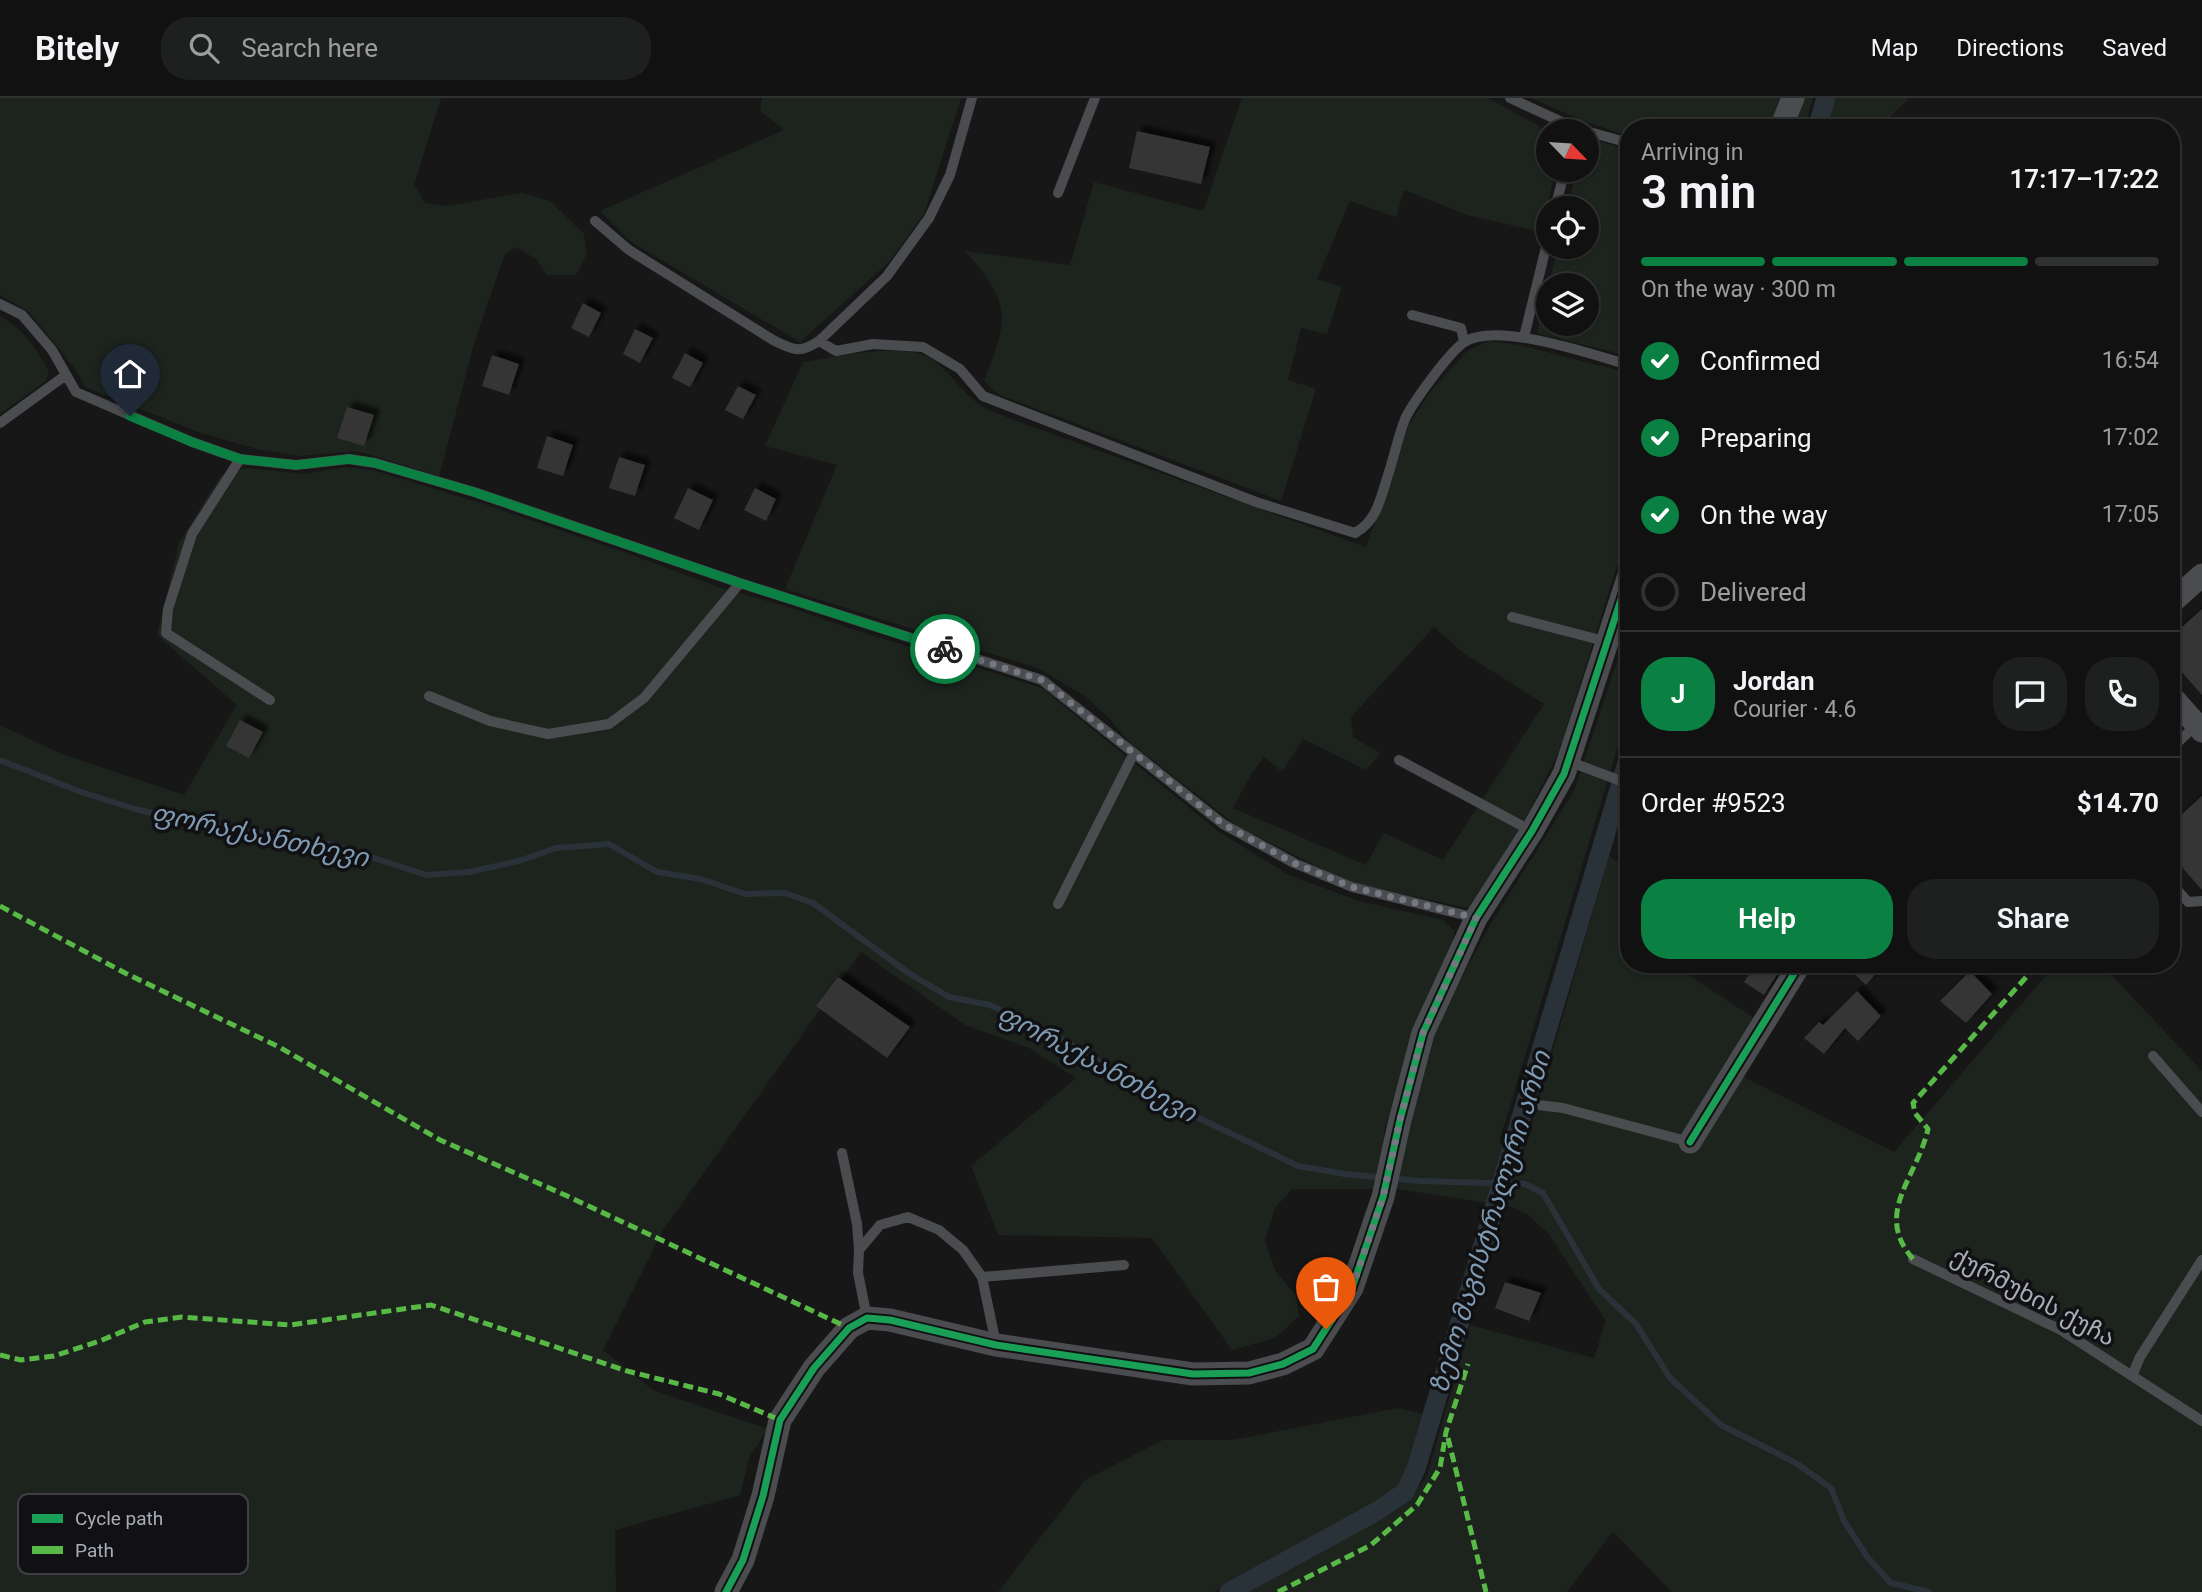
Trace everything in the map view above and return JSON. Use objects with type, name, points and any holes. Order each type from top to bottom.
[{"type":"street","points":[[1785,119],[1794,98]]},
{"type":"street","points":[[2180,595],[2202,575]]},
{"type":"street","points":[[726,1592],[743,1560],[763,1496],[780,1420],[814,1368],[849,1328],[867,1318],[890,1320],[996,1345],[1194,1374],[1249,1373],[1283,1364],[1312,1349],[1352,1288],[1383,1197],[1423,1033],[1476,918],[1532,831],[1564,774],[1576,763],[1620,604]]},
{"type":"street","points":[[2180,705],[2200,725]]},
{"type":"street","points":[[1690,1142],[1794,973]]},
{"type":"lane","points":[[595,221],[629,250],[773,340],[795,351],[807,349],[819,341],[887,275],[929,218],[950,175],[972,98]]},
{"type":"lane","points":[[1058,193],[1095,98]]},
{"type":"lane","points":[[1510,98],[1552,119]]},
{"type":"lane","points":[[1600,136],[1620,141]]},
{"type":"lane","points":[[1524,337],[1543,259]]},
{"type":"lane","points":[[0,304],[22,315],[52,350],[76,392],[192,442],[240,459],[296,465],[349,459],[375,463],[474,492],[740,583],[1042,680],[1223,824],[1294,863],[1352,887],[1476,918]]},
{"type":"lane","points":[[1412,315],[1461,328],[1464,342]]},
{"type":"lane","points":[[819,341],[836,351],[873,344],[923,346],[960,369],[983,396],[1256,502],[1355,533],[1365,528],[1377,509],[1406,417],[1437,372],[1464,342],[1486,336],[1524,337],[1620,363]]},
{"type":"lane","points":[[0,423],[66,375]]},
{"type":"lane","points":[[240,459],[191,534],[168,609],[166,633],[270,700]]},
{"type":"lane","points":[[429,696],[490,721],[548,734],[609,724],[644,698],[740,583]]},
{"type":"lane","points":[[1512,617],[1608,642]]},
{"type":"lane","points":[[2180,741],[2200,725]]},
{"type":"lane","points":[[1058,904],[1134,753]]},
{"type":"lane","points":[[1399,760],[1532,831]]},
{"type":"lane","points":[[1576,763],[1620,780]]},
{"type":"lane","points":[[2180,893],[2188,902],[2202,901]]},
{"type":"lane","points":[[2153,1056],[2202,1112]]},
{"type":"lane","points":[[1538,1105],[1563,1108],[1690,1142]]},
{"type":"lane","points":[[842,1153],[857,1224],[858,1273],[867,1318]]},
{"type":"lane","points":[[859,1250],[880,1225],[908,1217],[939,1230],[963,1250],[982,1277],[996,1345]]},
{"type":"lane","name":"ქურმუხის ქუჩა","points":[[1913,1259],[2062,1330],[2202,1421]]},
{"type":"lane","points":[[2132,1376],[2140,1357],[2202,1260]]},
{"type":"lane","points":[[982,1277],[1124,1265]]},
{"type":"shaded area","points":[[0,98],[441,98],[414,185],[425,203],[446,206],[522,193],[550,201],[584,234],[587,254],[576,275],[547,275],[537,260],[517,247],[505,254],[476,337],[439,476],[357,451],[298,456],[257,449],[198,432],[85,387],[76,370],[29,312],[0,295]]},
{"type":"shaded area","points":[[762,98],[961,98],[924,214],[889,262],[800,342],[631,242],[600,211],[784,130],[760,111]]},
{"type":"shaded area","points":[[1242,98],[1488,98],[1536,124],[1536,182],[1553,182],[1549,196],[1536,196],[1536,231],[1467,215],[1404,190],[1396,217],[1350,201],[1317,279],[1342,287],[1327,334],[1301,328],[1288,380],[1316,389],[1281,501],[1000,395],[984,381],[998,342],[1002,312],[991,285],[965,251],[1070,265],[1094,182],[1203,211]]},
{"type":"shaded area","points":[[1531,98],[1813,98],[1807,119],[1620,119],[1620,133],[1600,126],[1600,119],[1579,119]]},
{"type":"shaded area","points":[[1836,98],[1909,98],[1888,119],[1829,119]]},
{"type":"shaded area","points":[[1600,142],[1620,148],[1620,354],[1549,336],[1599,336],[1599,273],[1552,273],[1555,259],[1599,259],[1599,196],[1570,196],[1574,182],[1600,182]]},
{"type":"shaded area","points":[[0,316],[29,340],[49,372],[46,381],[0,414]]},
{"type":"shaded area","points":[[1489,341],[1520,345],[1620,371],[1620,556],[1560,749],[1525,820],[1476,907],[1467,908],[1358,884],[1328,872],[1239,827],[1130,743],[1110,719],[1085,696],[1037,668],[785,589],[837,465],[765,446],[803,362],[869,352],[904,351],[919,354],[932,359],[969,396],[990,410],[1366,547],[1409,424],[1432,390],[1467,351]],"holes":[[[1434,627],[1465,654],[1544,704],[1443,860],[1384,833],[1366,865],[1233,808],[1264,757],[1282,772],[1303,739],[1366,770],[1380,753],[1353,737],[1351,717]]]},
{"type":"shaded area","points":[[345,467],[373,470],[484,504],[721,588],[1042,688],[1219,832],[1289,875],[1359,901],[1443,920],[1454,931],[1453,942],[1417,1019],[1384,1130],[1387,1155],[1433,1031],[1490,925],[1574,791],[1620,653],[1620,739],[1499,1143],[1525,1147],[1609,856],[1620,864],[1620,973],[1686,973],[1757,1020],[1725,1068],[1894,1152],[2048,973],[2109,973],[2202,1071],[2202,1592],[1672,1592],[1613,1532],[1567,1592],[1249,1592],[1410,1499],[1427,1476],[1470,1325],[1594,1358],[1606,1321],[1548,1233],[1528,1215],[1513,1207],[1398,1189],[1292,1189],[1275,1208],[1265,1241],[1276,1272],[1296,1295],[1299,1316],[1275,1338],[1232,1350],[1152,1238],[998,1235],[971,1166],[1076,1078],[1029,1048],[965,1025],[861,952],[663,1230],[603,1350],[653,1390],[768,1429],[750,1456],[740,1495],[615,1530],[616,1592],[0,1592],[0,725],[62,754],[184,795],[237,705],[157,635],[179,543],[221,475],[247,468],[305,474]]},
{"type":"shaded area","points":[[1398,1408],[1427,1415],[1409,1474],[1395,1493],[1214,1592],[998,1592],[1085,1480],[1163,1440],[1233,1440]]},
{"type":"building","points":[[1137,131],[1210,147],[1201,184],[1129,168]]},
{"type":"building","points":[[583,303],[601,313],[589,337],[571,328]]},
{"type":"building","points":[[635,329],[653,338],[640,363],[623,354]]},
{"type":"building","points":[[685,353],[703,363],[690,387],[672,378]]},
{"type":"building","points":[[492,355],[519,364],[509,395],[482,386]]},
{"type":"building","points":[[738,386],[756,395],[743,419],[725,410]]},
{"type":"building","points":[[347,407],[374,415],[364,446],[337,438]]},
{"type":"building","points":[[547,436],[573,445],[563,476],[537,468]]},
{"type":"building","points":[[619,457],[645,465],[635,496],[609,488]]},
{"type":"building","points":[[688,488],[713,500],[699,530],[674,518]]},
{"type":"building","points":[[755,488],[776,499],[766,521],[744,510]]},
{"type":"building","points":[[2202,609],[2202,695],[2180,670],[2180,629]]},
{"type":"building","points":[[240,720],[263,732],[249,758],[226,746]]},
{"type":"building","points":[[2202,796],[2202,890],[2180,865],[2180,816]]},
{"type":"building","points":[[1750,973],[1778,973],[1764,995],[1744,982]]},
{"type":"building","points":[[1853,973],[1876,973],[1866,985]]},
{"type":"building","points":[[1968,973],[1972,973],[1992,994],[1966,1023],[1940,1001]]},
{"type":"building","points":[[838,977],[910,1027],[887,1058],[816,1006]]},
{"type":"building","points":[[1857,991],[1881,1016],[1858,1041],[1845,1028],[1824,1054],[1804,1038],[1819,1022],[1823,1025]]},
{"type":"building","points":[[1505,1282],[1541,1293],[1529,1321],[1495,1308]]},
{"type":"waterway","name":"ზემო მაგისტრალური არხი","points":[[1820,119],[1826,98]]},
{"type":"waterway","name":"ფორაქაანთხევი","points":[[0,760],[81,792],[135,809],[208,826],[334,845],[426,875],[469,872],[519,861],[556,848],[609,844],[657,872],[701,879],[745,894],[785,893],[813,903],[907,972],[949,997],[990,1005],[1043,1030],[1088,1054],[1141,1090],[1298,1166],[1345,1174],[1420,1181],[1525,1184],[1543,1193],[1599,1289],[1636,1324],[1670,1378],[1721,1425],[1796,1463],[1831,1488],[1844,1521],[1868,1558],[1891,1583],[1929,1592]]},
{"type":"waterway","name":"ზემო მაგისტრალური არხი","points":[[1229,1592],[1379,1510],[1405,1492],[1416,1469],[1620,786]]},
{"type":"marked path","points":[[0,906],[125,973],[281,1048],[440,1140],[565,1195],[849,1328]]},
{"type":"marked path","points":[[1913,1259],[1902,1242],[1897,1226],[1901,1195],[1923,1147],[1928,1129],[1915,1113],[1913,1103],[2030,973]]},
{"type":"marked path","points":[[0,1355],[21,1360],[54,1356],[145,1322],[182,1317],[290,1325],[431,1305],[627,1371],[719,1394],[780,1420]]},
{"type":"marked path","points":[[1278,1592],[1371,1545],[1417,1505],[1440,1468],[1446,1432],[1468,1364]]},
{"type":"marked path","points":[[1448,1438],[1486,1592]]},
{"type":"cycle path","points":[[726,1592],[743,1560],[763,1496],[780,1420],[814,1368],[849,1328],[867,1318],[890,1320],[996,1345],[1193,1374],[1249,1373],[1283,1364],[1313,1349],[1352,1288],[1383,1197],[1423,1033],[1476,918],[1532,831],[1564,774],[1620,603]]},
{"type":"cycle path","points":[[1690,1142],[1794,973]]},
{"type":"way so far","points":[[945,649],[1042,680],[1223,824],[1294,863],[1352,887],[1476,918],[1423,1033],[1383,1197],[1352,1288],[1326,1329]]},
{"type":"route","points":[[130,416],[240,459],[296,465],[349,459],[375,463],[474,492],[740,583],[945,649]]}]
